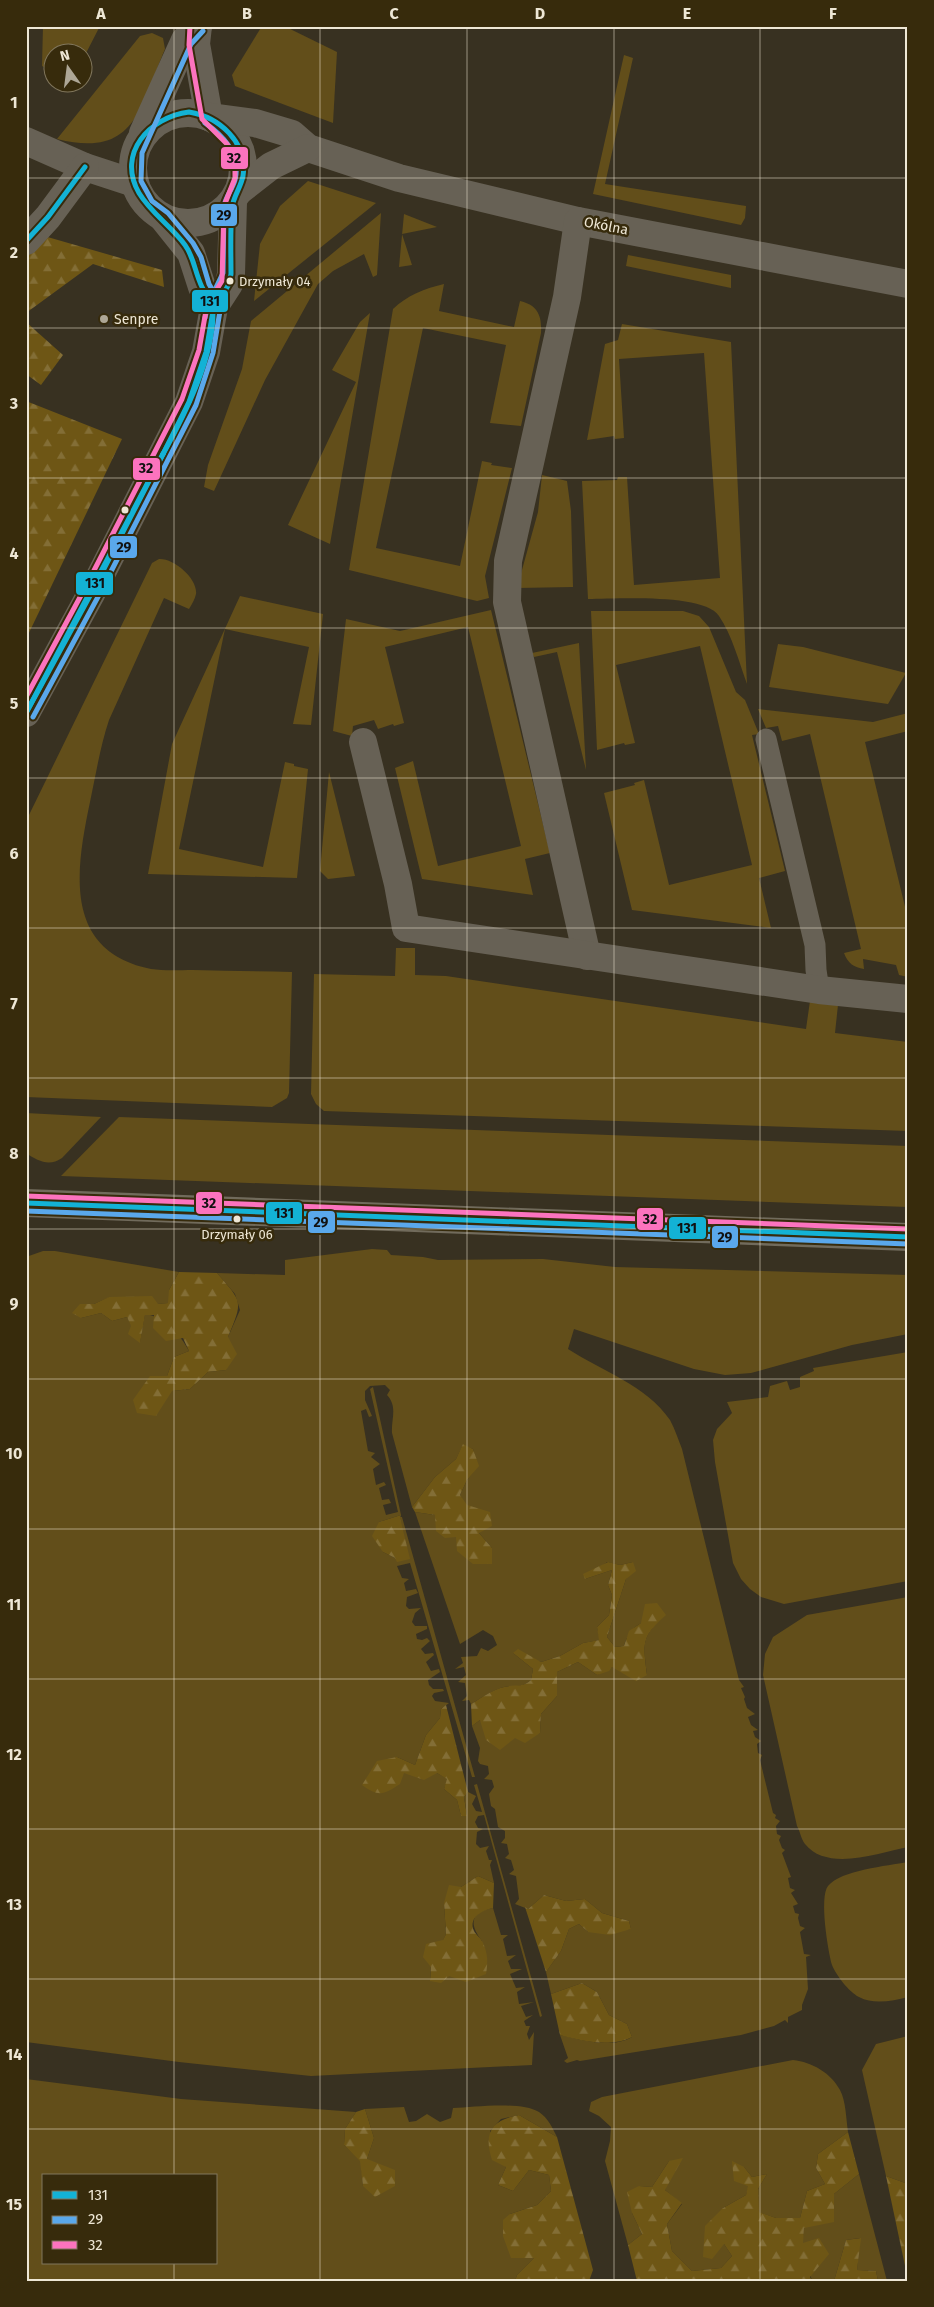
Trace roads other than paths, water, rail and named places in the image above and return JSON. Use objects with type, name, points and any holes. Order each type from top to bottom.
[{"type":"main road","points":[[26,1203],[908,1237]]},
{"type":"street","points":[[198,26],[196,44],[209,117]]},
{"type":"street","points":[[198,26],[185,40],[135,151],[132,172],[134,183],[146,206],[163,218],[174,222],[198,223],[219,214],[236,196],[271,166],[308,148]]},
{"type":"street","points":[[26,713],[92,592],[193,394],[206,352],[214,307],[229,284],[231,274],[236,196],[243,174],[242,156],[236,140],[224,126],[209,117],[194,113],[179,113],[164,118],[152,126],[141,138],[135,151]]},
{"type":"street","name":"Okólna","points":[[209,117],[255,123],[292,134],[308,148],[400,178],[578,221],[908,284]]},
{"type":"street","points":[[26,141],[85,167],[134,183]]},
{"type":"street","points":[[26,241],[48,218],[85,167]]},
{"type":"street","points":[[163,218],[191,253],[202,287],[214,307]]},
{"type":"street","points":[[578,221],[567,297],[508,561],[507,602],[587,956]]},
{"type":"street","points":[[363,742],[398,884],[406,928],[819,990],[908,999]]},
{"type":"lane","points":[[766,739],[815,945],[819,990]]},
{"type":"place","name":"Drzymały 04","points":[[230,281]]},
{"type":"place","name":"Senpre","points":[[104,319]]},
{"type":"place","name":"Drzymały 06","points":[[237,1219]]}]
